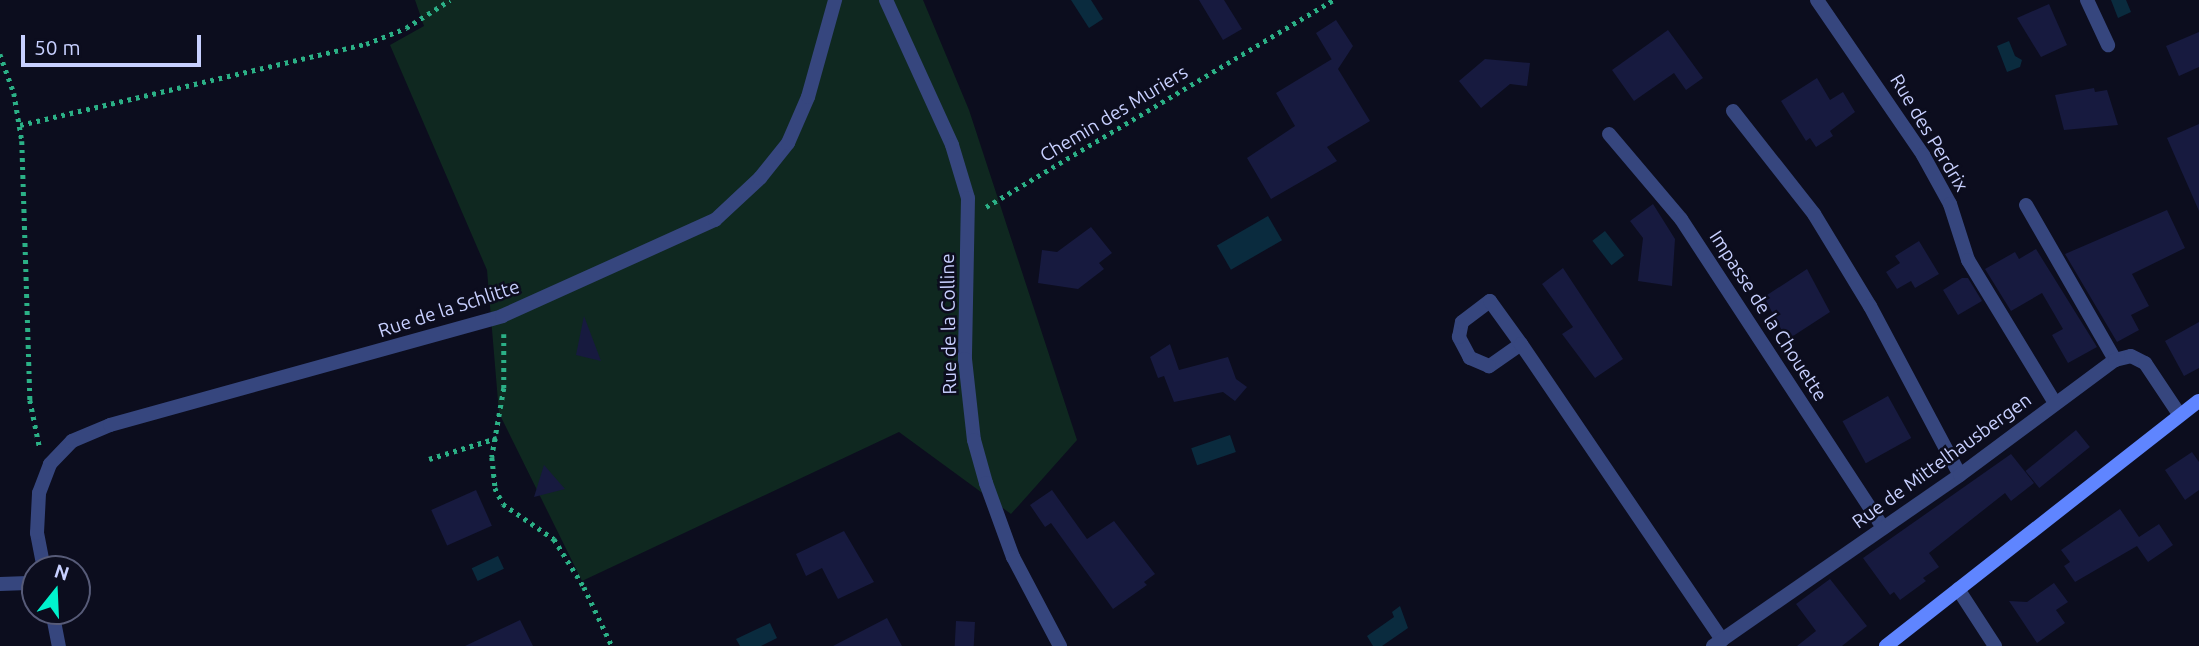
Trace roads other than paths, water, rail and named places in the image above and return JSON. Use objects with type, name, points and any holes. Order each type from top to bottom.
[{"type":"street","name":"Rue de la Schlitte","points":[[42,555],[37,511],[50,464],[72,441],[110,425],[502,316],[697,232],[734,204],[775,159],[798,122],[835,0]]},
{"type":"street","name":"Rue de la Colline","points":[[886,0],[953,145],[968,198],[965,359],[974,440],[1013,557],[1060,646]]},
{"type":"street","name":"Rue des Perdrix","points":[[1817,0],[1923,155],[1950,204],[1968,260],[2055,403]]},
{"type":"street","points":[[2087,0],[2108,45]]},
{"type":"street","points":[[1733,111],[1814,214],[1877,318],[1960,475]]},
{"type":"street","name":"Impasse de la Chouette","points":[[1609,134],[1681,219],[1883,528]]},
{"type":"street","points":[[1886,646],[2189,407],[2145,363],[2131,356],[2115,360],[2026,205]]},
{"type":"street","points":[[1521,344],[1489,366],[1469,358],[1459,337],[1462,322],[1490,301],[1521,344],[1717,643]]},
{"type":"street","name":"Rue de Mittelhausbergen","points":[[1717,643],[1960,475],[2115,360]]},
{"type":"street","points":[[0,584],[21,583]]},
{"type":"street","points":[[1958,589],[1995,646]]},
{"type":"street","points":[[55,625],[59,646]]},
{"type":"water","points":[[1071,0],[1091,0],[1103,19],[1089,28]]},
{"type":"water","points":[[2111,0],[2126,0],[2131,12],[2118,18]]},
{"type":"water","points":[[2009,41],[2015,56],[2022,60],[2020,67],[2007,72],[1997,46]]},
{"type":"water","points":[[1268,216],[1282,240],[1231,270],[1217,246]]},
{"type":"water","points":[[1605,231],[1624,255],[1611,265],[1592,241]]},
{"type":"water","points":[[1230,435],[1236,452],[1197,465],[1191,448]]},
{"type":"water","points":[[498,556],[504,569],[478,581],[472,568]]},
{"type":"water","points":[[1400,606],[1408,628],[1382,646],[1373,646],[1367,636],[1394,617],[1392,612]]},
{"type":"water","points":[[770,623],[777,638],[761,646],[740,646],[736,639]]}]
